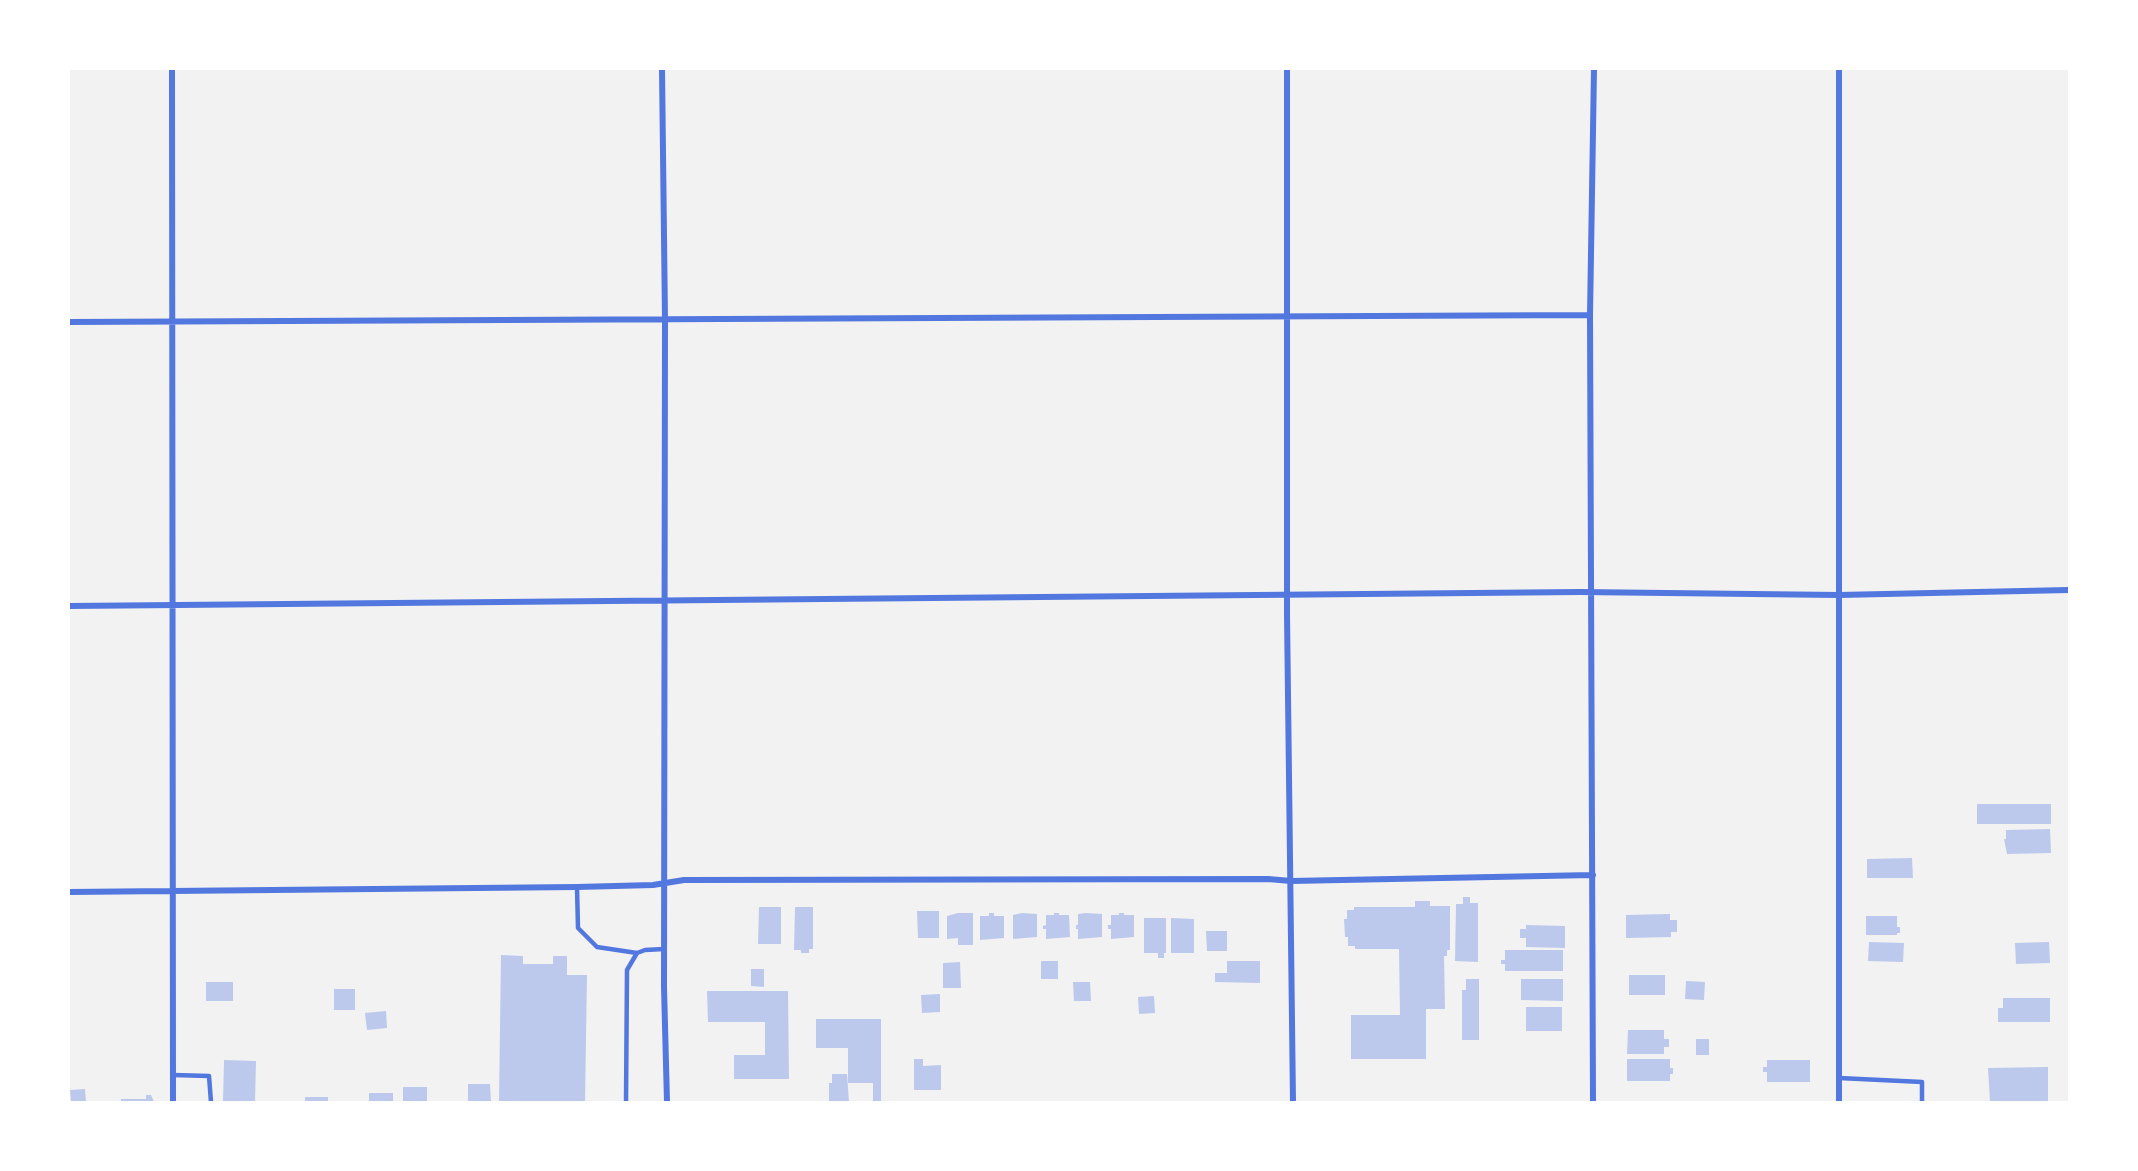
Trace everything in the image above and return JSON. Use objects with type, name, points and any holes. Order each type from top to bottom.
[{"type":"street","points":[[172,69],[173,1102]]},
{"type":"street","points":[[662,69],[665,320],[664,949],[667,1102]]},
{"type":"street","points":[[1287,69],[1287,595],[1293,1102]]},
{"type":"street","points":[[1593,1102],[1593,592],[1590,315],[1594,69]]},
{"type":"street","points":[[1839,69],[1839,1102]]},
{"type":"street","points":[[69,322],[1590,315]]},
{"type":"street","points":[[69,606],[1593,592],[1839,595],[2069,590]]},
{"type":"street","points":[[69,892],[577,887],[653,885],[684,880],[1291,880],[1593,875]]},
{"type":"lane","points":[[577,887],[578,928],[597,948],[637,953],[664,949]]},
{"type":"lane","points":[[626,1102],[627,970],[637,953]]},
{"type":"lane","points":[[173,1076],[209,1076],[211,1102]]},
{"type":"lane","points":[[1839,1077],[1922,1082],[1922,1102]]},
{"type":"building","points":[[1977,804],[2051,804],[2051,824],[1977,824]]},
{"type":"building","points":[[2050,829],[2051,853],[2007,854],[2004,839],[2006,839],[2006,830]]},
{"type":"building","points":[[1912,858],[1913,878],[1867,878],[1867,859]]},
{"type":"building","points":[[1463,897],[1470,897],[1470,903],[1478,903],[1478,962],[1455,961],[1456,904],[1463,904]]},
{"type":"building","points":[[1415,901],[1430,901],[1430,906],[1450,906],[1450,950],[1447,950],[1447,956],[1444,956],[1445,1009],[1426,1009],[1426,1059],[1351,1059],[1351,1015],[1400,1015],[1399,949],[1355,949],[1355,946],[1348,946],[1344,919],[1347,919],[1347,910],[1354,910],[1354,907],[1415,907]]},
{"type":"building","points":[[759,907],[781,907],[781,944],[758,944]]},
{"type":"building","points":[[795,907],[813,907],[813,949],[809,949],[809,953],[794,950]]},
{"type":"building","points":[[917,911],[939,911],[939,938],[918,938]]},
{"type":"building","points":[[973,913],[973,945],[958,945],[958,938],[947,939],[947,916]]},
{"type":"building","points":[[989,913],[994,913],[994,916],[1004,916],[1004,938],[980,940],[980,916],[989,916]]},
{"type":"building","points":[[1054,913],[1069,915],[1070,937],[1046,939],[1046,929],[1043,929],[1043,926],[1046,925],[1046,915],[1054,915]]},
{"type":"building","points":[[1119,913],[1134,915],[1134,937],[1111,939],[1111,929],[1108,929],[1108,925],[1111,925],[1111,915],[1119,915]]},
{"type":"building","points":[[1037,914],[1037,937],[1013,939],[1013,915]]},
{"type":"building","points":[[1078,914],[1102,914],[1102,937],[1078,939],[1076,925],[1078,925]]},
{"type":"building","points":[[1670,914],[1670,920],[1677,920],[1677,932],[1671,932],[1671,937],[1626,938],[1626,915]]},
{"type":"building","points":[[1866,916],[1897,916],[1897,927],[1900,927],[1900,933],[1897,935],[1866,935]]},
{"type":"building","points":[[1144,918],[1166,918],[1164,958],[1158,958],[1158,953],[1144,953]]},
{"type":"building","points":[[1171,918],[1194,919],[1194,953],[1171,953]]},
{"type":"building","points":[[1526,925],[1565,926],[1565,948],[1526,947],[1526,938],[1520,938],[1520,929],[1526,929]]},
{"type":"building","points":[[1206,931],[1227,931],[1227,951],[1207,951]]},
{"type":"building","points":[[1869,942],[1904,943],[1903,962],[1868,961]]},
{"type":"building","points":[[2049,942],[2050,963],[2016,964],[2015,943]]},
{"type":"building","points":[[1505,950],[1563,950],[1563,971],[1505,971],[1505,964],[1501,964],[1501,960],[1505,960]]},
{"type":"building","points":[[501,955],[523,956],[523,964],[553,964],[553,956],[567,956],[567,975],[587,975],[585,1102],[499,1102]]},
{"type":"building","points":[[1041,961],[1058,961],[1058,979],[1041,979]]},
{"type":"building","points":[[1227,961],[1260,961],[1260,983],[1215,982],[1215,973],[1227,973]]},
{"type":"building","points":[[960,962],[961,988],[943,988],[943,963]]},
{"type":"building","points":[[751,969],[764,969],[764,987],[751,986]]},
{"type":"building","points":[[1629,975],[1665,975],[1665,995],[1629,995]]},
{"type":"building","points":[[1466,979],[1479,979],[1479,1040],[1462,1040],[1462,990],[1466,990]]},
{"type":"building","points":[[1521,979],[1563,979],[1563,1001],[1521,1000]]},
{"type":"building","points":[[1686,981],[1705,982],[1704,1000],[1685,999]]},
{"type":"building","points":[[206,982],[233,982],[233,1001],[206,1001]]},
{"type":"building","points":[[1073,982],[1090,982],[1091,1001],[1074,1001]]},
{"type":"building","points":[[334,989],[355,989],[355,1010],[334,1010]]},
{"type":"building","points":[[707,991],[788,991],[789,1079],[734,1079],[734,1055],[765,1055],[765,1022],[708,1022]]},
{"type":"building","points":[[940,994],[940,1012],[922,1013],[921,995]]},
{"type":"building","points":[[1154,996],[1155,1013],[1139,1014],[1138,997]]},
{"type":"building","points":[[2003,998],[2050,998],[2050,1022],[1998,1022],[1998,1008],[2003,1008]]},
{"type":"building","points":[[1526,1007],[1562,1007],[1562,1031],[1526,1031]]},
{"type":"building","points":[[386,1011],[387,1028],[367,1030],[365,1013]]},
{"type":"building","points":[[816,1019],[881,1019],[881,1102],[873,1102],[873,1083],[848,1083],[848,1048],[816,1048]]},
{"type":"building","points":[[1628,1030],[1664,1030],[1664,1039],[1669,1039],[1669,1047],[1664,1047],[1664,1054],[1627,1054]]},
{"type":"building","points":[[1696,1039],[1709,1039],[1709,1055],[1696,1055]]},
{"type":"building","points":[[914,1059],[923,1059],[923,1066],[941,1065],[941,1090],[914,1090]]},
{"type":"building","points":[[1627,1059],[1670,1059],[1673,1074],[1670,1074],[1670,1081],[1627,1081]]},
{"type":"building","points":[[224,1060],[256,1061],[255,1102],[223,1102]]},
{"type":"building","points":[[1767,1060],[1810,1060],[1810,1082],[1767,1082],[1767,1072],[1763,1072],[1763,1067],[1767,1067]]},
{"type":"building","points":[[2048,1067],[2048,1102],[1990,1102],[1988,1068]]},
{"type":"building","points":[[832,1074],[847,1074],[849,1102],[829,1102],[829,1083],[832,1083]]},
{"type":"building","points":[[468,1084],[490,1084],[491,1102],[468,1102]]},
{"type":"building","points":[[403,1087],[427,1087],[427,1102],[403,1102]]},
{"type":"building","points":[[85,1089],[86,1102],[71,1102],[70,1090]]},
{"type":"building","points":[[369,1093],[393,1093],[393,1102],[369,1102]]},
{"type":"building","points":[[146,1095],[151,1095],[154,1102],[121,1102],[121,1099],[146,1099]]},
{"type":"building","points":[[305,1097],[328,1097],[328,1102],[305,1102]]}]
